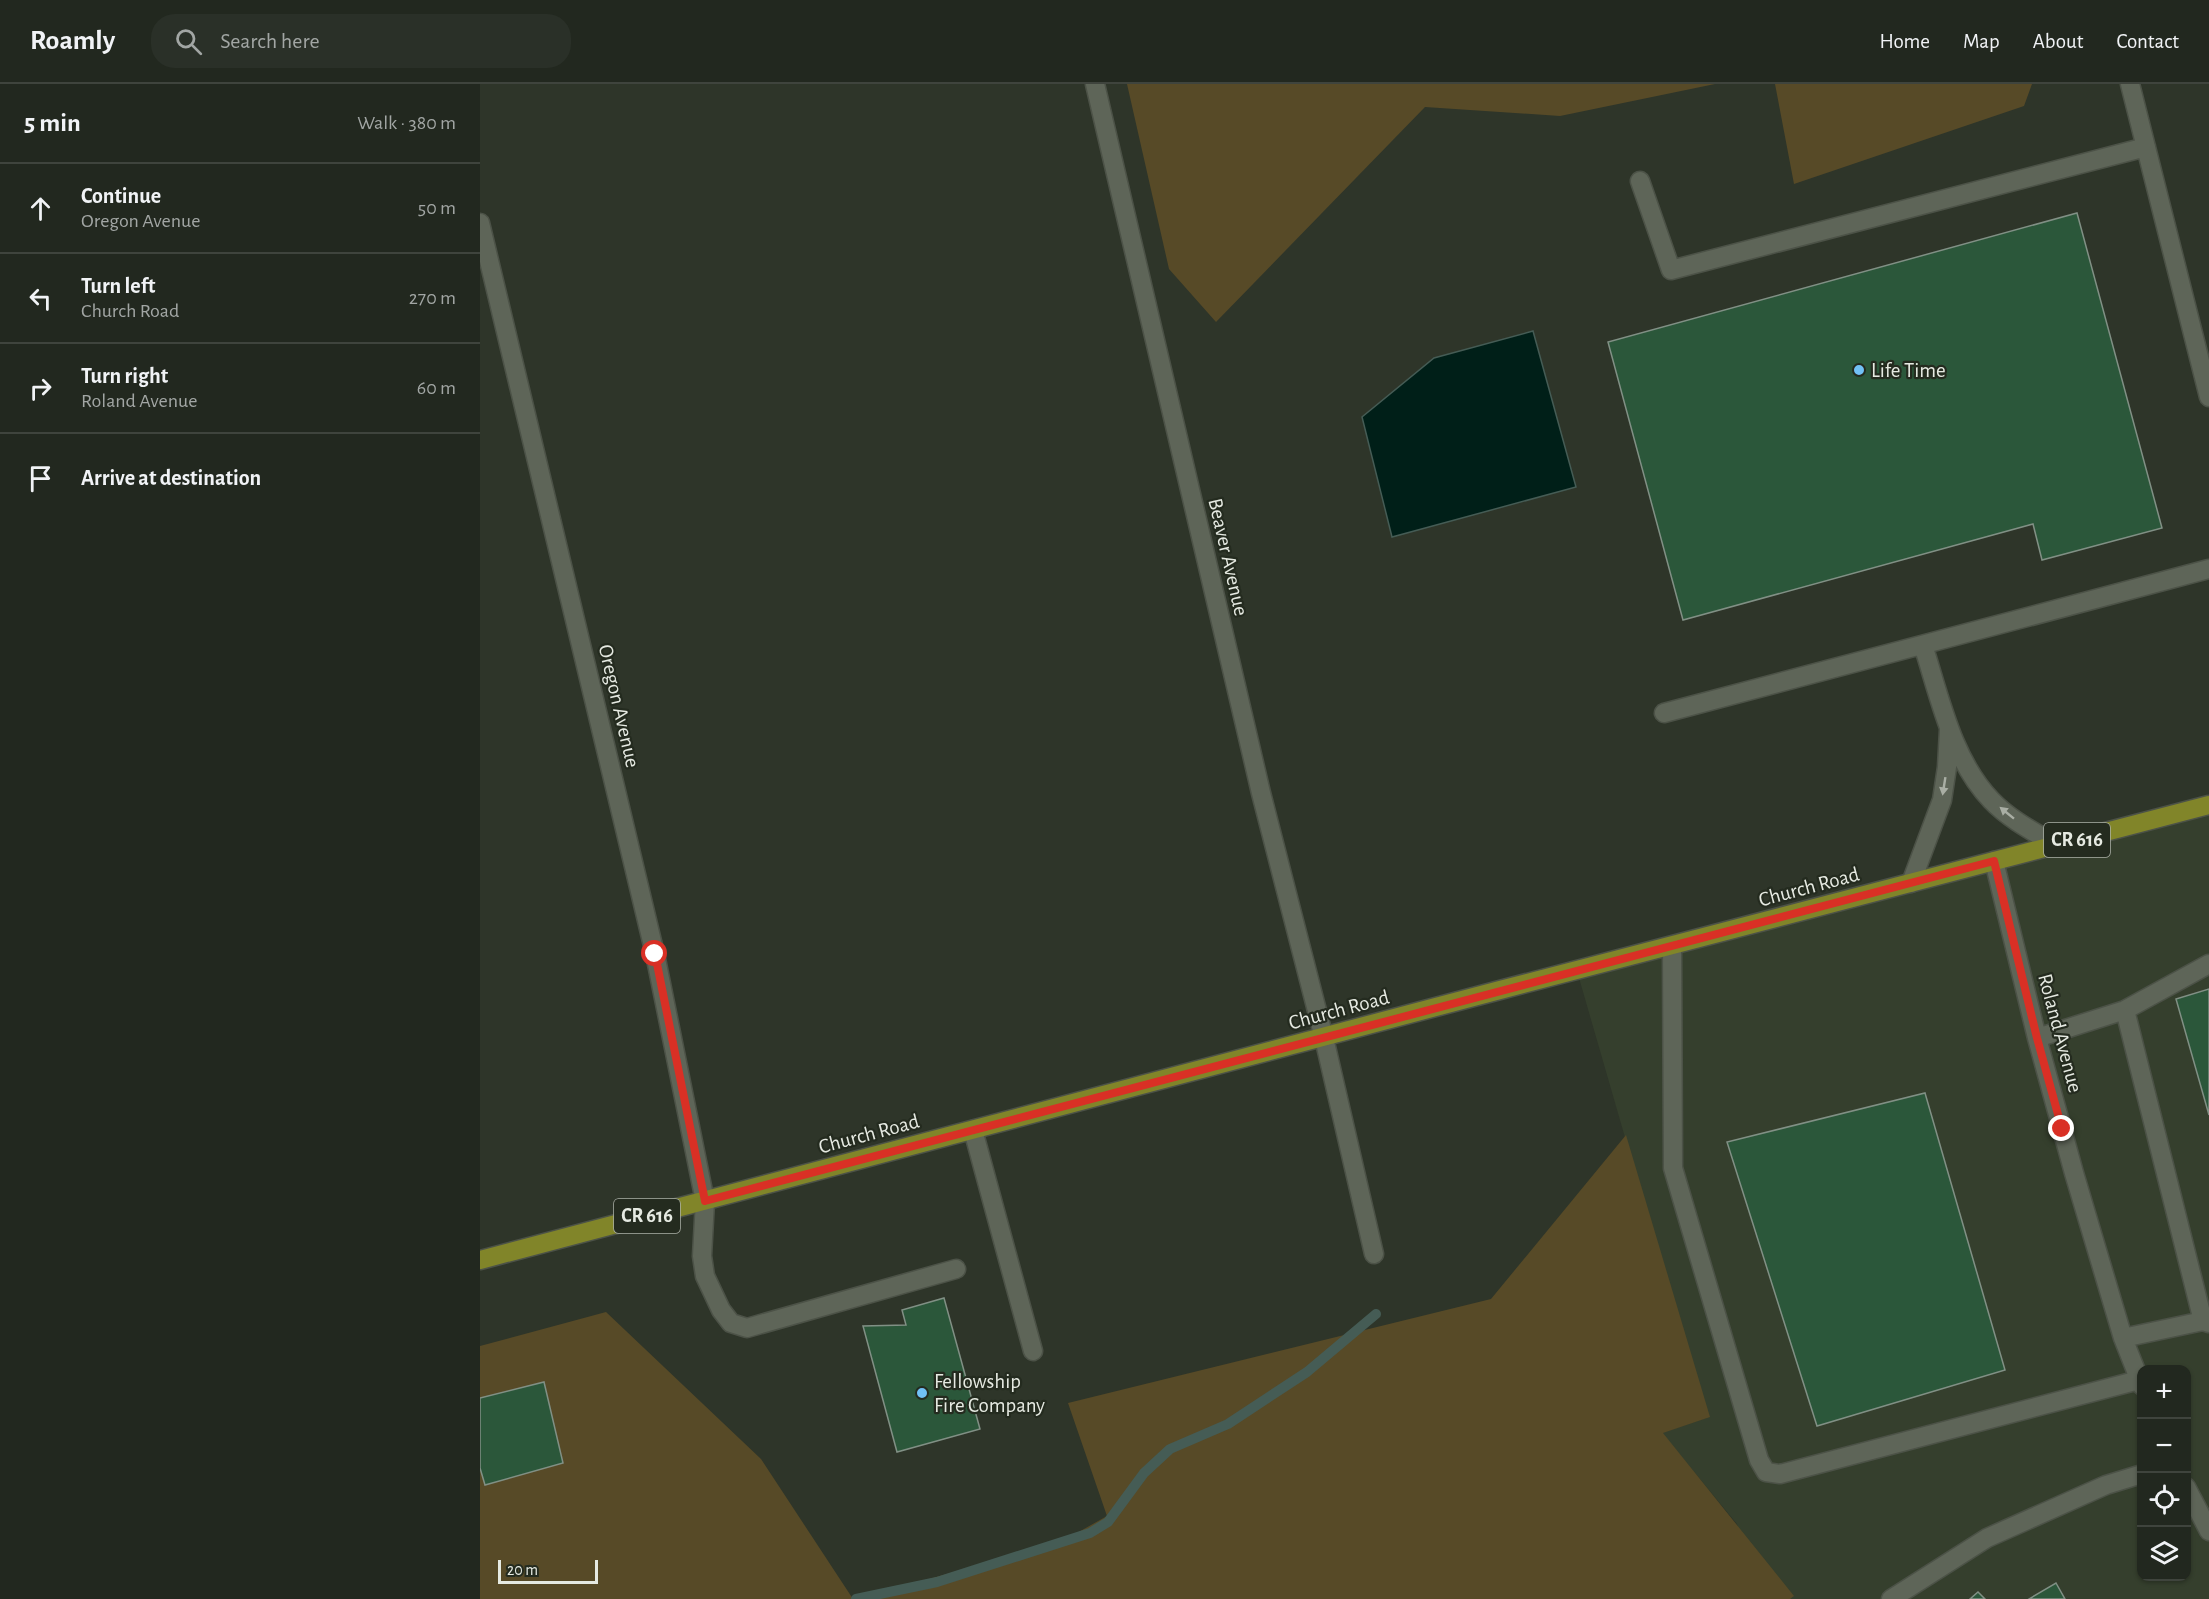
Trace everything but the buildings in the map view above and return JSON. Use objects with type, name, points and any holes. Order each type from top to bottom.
[{"type":"main road","name":"Church Road","points":[[480,1260],[2209,805]]},
{"type":"street","name":"Beaver Avenue","points":[[1095,84],[1258,782],[1324,1038],[1374,1254]]},
{"type":"street","points":[[2130,84],[2209,397]]},
{"type":"street","points":[[1640,181],[1671,270],[2146,147]]},
{"type":"street","name":"Oregon Avenue","points":[[480,223],[655,954],[705,1201],[702,1256],[705,1276],[721,1310],[731,1323],[747,1328],[957,1269]]},
{"type":"street","points":[[1664,713],[2209,569]]},
{"type":"street","points":[[1923,645],[1949,728],[1973,777],[1992,801],[2018,822],[2056,845]]},
{"type":"street","points":[[1911,883],[1942,800],[1949,728]]},
{"type":"street","name":"Roland Avenue","points":[[1994,861],[2037,1038],[2074,1173],[2123,1338],[2137,1375]]},
{"type":"street","points":[[1672,946],[1673,1168],[1759,1460],[1766,1472],[1780,1474],[2137,1384]]},
{"type":"street","points":[[2037,1038],[2125,1010],[2209,964]]},
{"type":"street","points":[[2123,1338],[2206,1322],[2125,1010]]},
{"type":"street","points":[[973,1130],[1033,1351]]},
{"type":"street","points":[[1891,1599],[1987,1538],[2106,1485],[2137,1476]]},
{"type":"street","points":[[2191,1495],[2209,1531]]},
{"type":"shaded area","points":[[1127,84],[1715,84],[1560,116],[1425,107],[1216,322],[1169,269]]},
{"type":"shaded area","points":[[1775,84],[2032,84],[2024,106],[1794,184]]},
{"type":"shaded area","points":[[2209,805],[2209,1599],[1758,1599],[1737,1524],[1662,1433],[1706,1418],[1577,971]]},
{"type":"shaded area","points":[[1626,1135],[1710,1417],[1663,1433],[1794,1596],[1790,1599],[858,1599],[1061,1542],[1107,1516],[1068,1403],[1491,1299]]},
{"type":"shaded area","points":[[606,1312],[761,1459],[853,1599],[480,1599],[480,1346]]},
{"type":"water","points":[[1533,331],[1576,487],[1392,537],[1362,417],[1434,358]]},
{"type":"waterway","points":[[856,1599],[937,1582],[1090,1533],[1108,1522],[1144,1473],[1170,1449],[1228,1424],[1307,1372],[1376,1314]]},
{"type":"place","name":"Life Time","points":[[1859,370]]},
{"type":"place","name":"Fellowship Fire Company","points":[[922,1393]]},
{"type":"route","points":[[655,954],[705,1201],[1994,861],[2037,1038],[2062,1129]]}]
